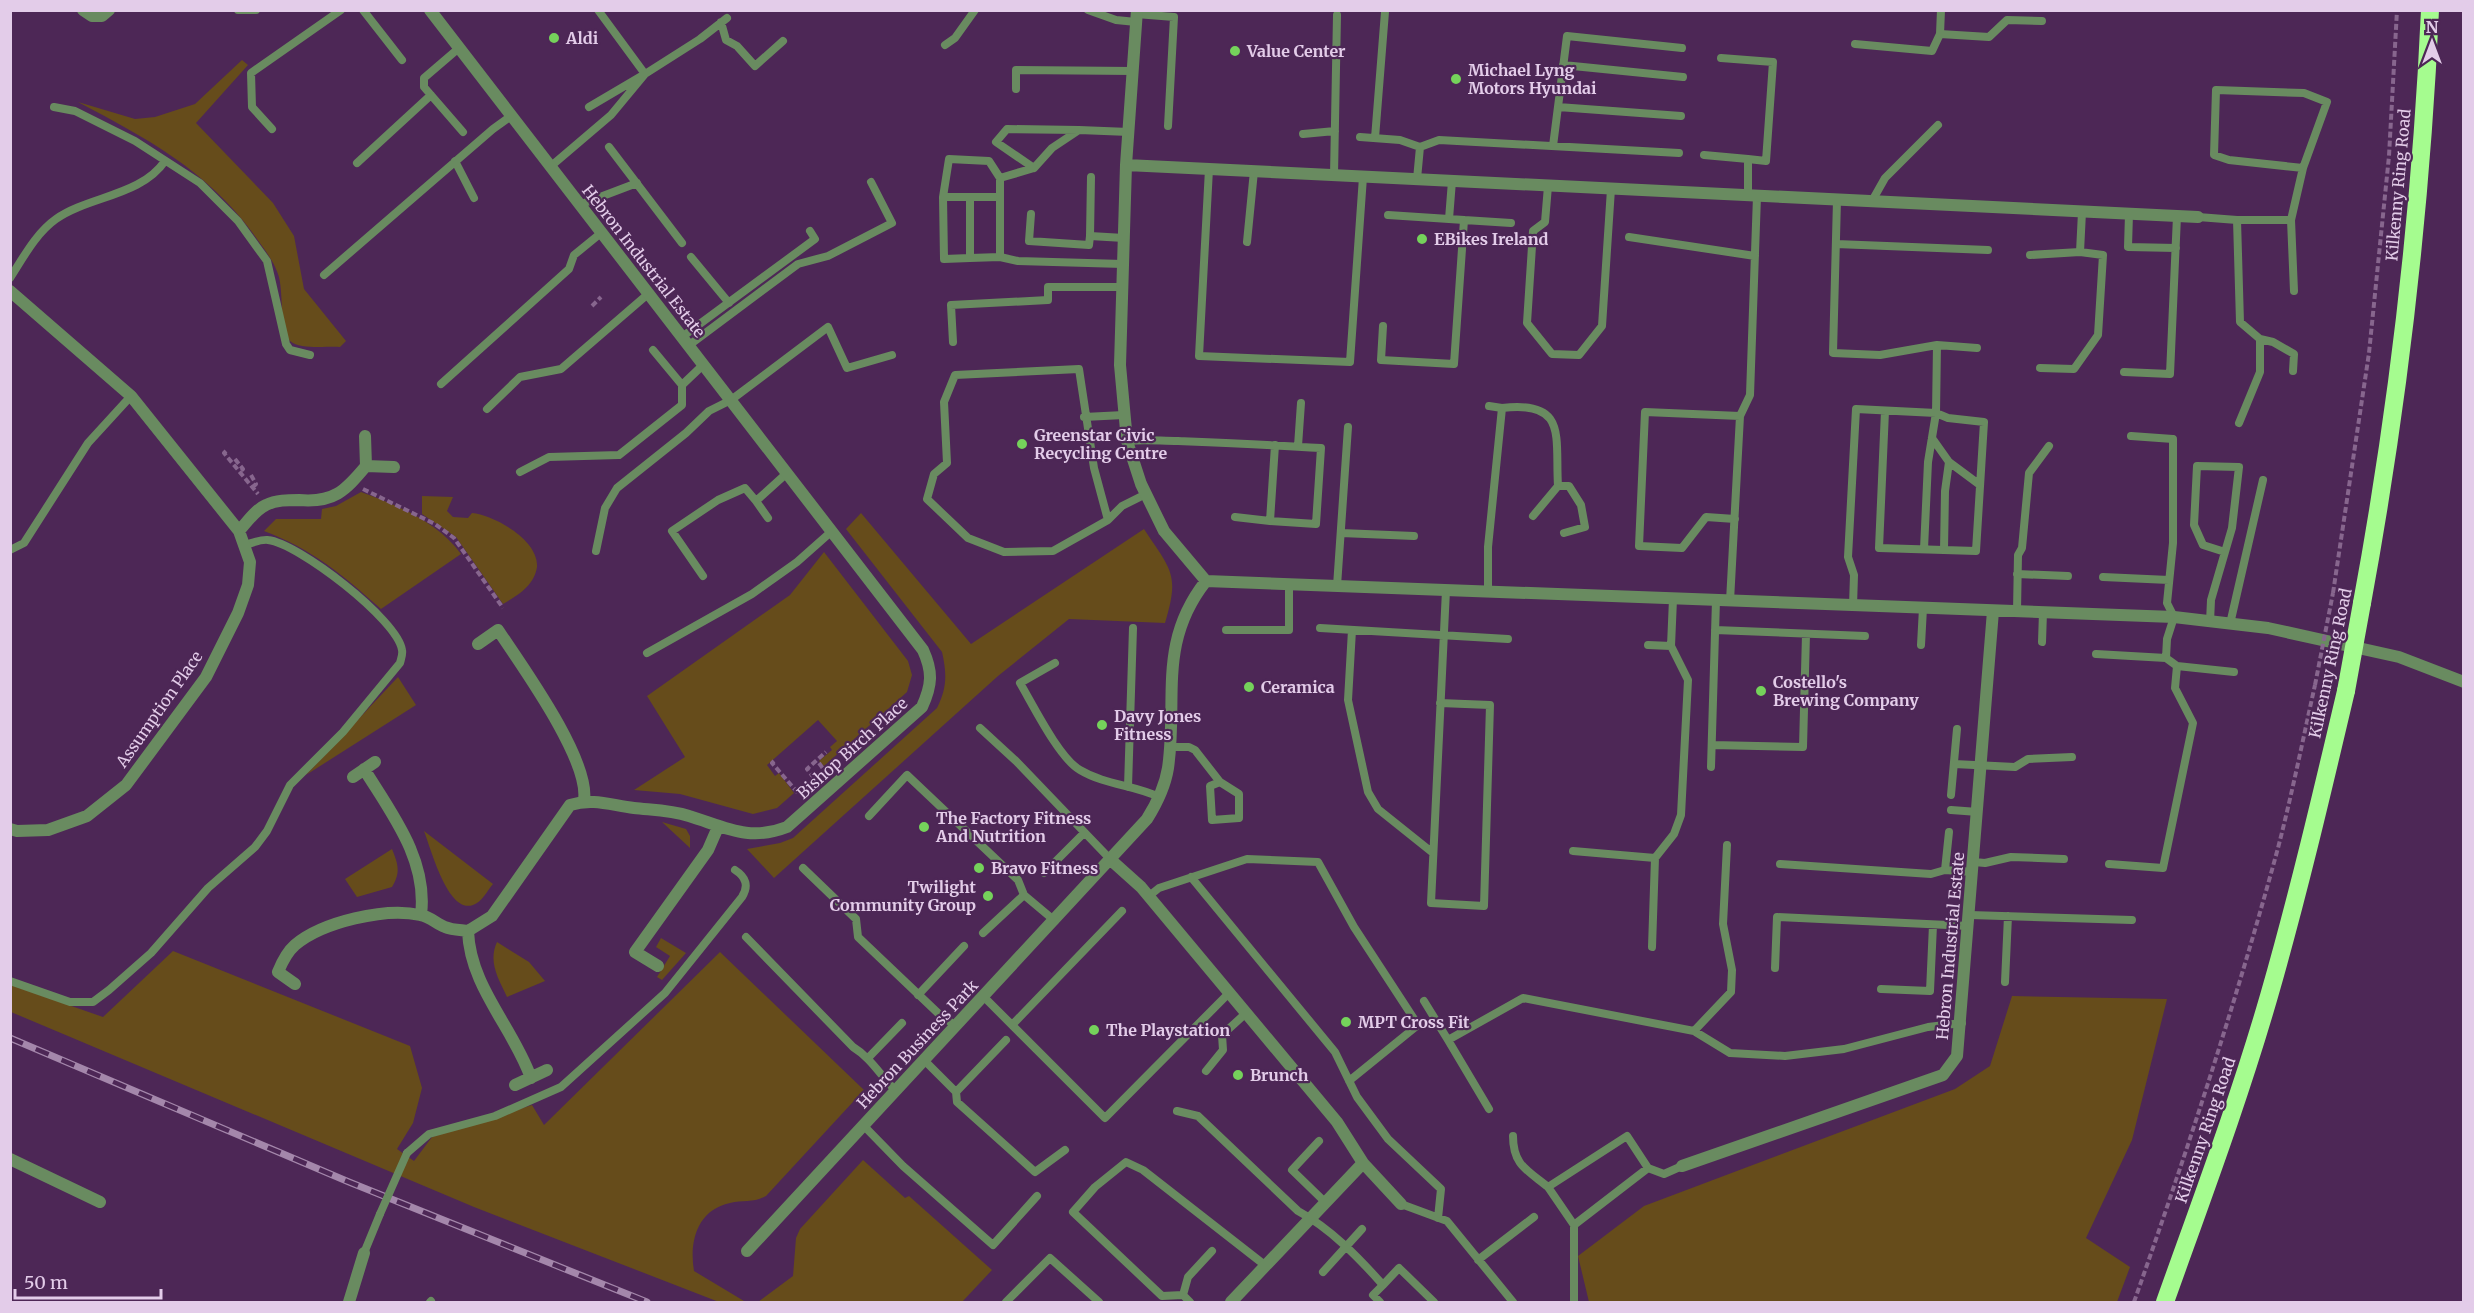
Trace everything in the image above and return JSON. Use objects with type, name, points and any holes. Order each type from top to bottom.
[{"type":"highway","name":"Kilkenny Ring Road","points":[[2165,1302],[2223,1143],[2269,997],[2306,860],[2346,691],[2380,507],[2414,243],[2430,10]]},
{"type":"street","points":[[83,10],[92,16],[102,16],[109,10]]},
{"type":"street","name":"Hebron Industrial Estate","points":[[430,10],[832,531]]},
{"type":"street","points":[[1136,16],[1126,165],[1120,365],[1127,441],[1146,494],[1164,531],[1206,581],[2174,617],[2268,628],[2399,657],[2463,682]]},
{"type":"street","points":[[1126,165],[2198,217]]},
{"type":"street","name":"Assumption Place","points":[[10,291],[131,396],[239,531],[250,562],[248,585],[238,613],[206,677],[126,785],[87,816],[48,830],[10,829]]},
{"type":"street","points":[[239,531],[265,505],[289,500],[314,502],[328,500],[351,484],[366,466],[365,436]]},
{"type":"street","points":[[366,466],[394,467]]},
{"type":"street","name":"Bishop Birch Place","points":[[584,800],[687,815],[718,827],[752,835],[770,833],[787,826],[922,707],[931,688],[931,669],[923,650],[832,531]]},
{"type":"street","name":"Hebron Business Park","points":[[747,1251],[1112,861],[1147,819],[1159,797],[1168,767],[1171,669],[1176,640],[1196,595],[1206,581]]},
{"type":"street","name":"Hebron Industrial Estate","points":[[1682,1166],[1943,1075],[1957,1056],[1962,1023],[1994,611]]},
{"type":"street","points":[[295,984],[278,972],[286,955],[296,944],[320,930],[355,918],[389,914],[421,915],[448,929],[468,932],[492,916],[570,804],[584,800],[586,789],[572,751],[498,630],[478,644]]},
{"type":"street","points":[[353,777],[370,766],[403,832],[419,870],[423,896],[421,915]]},
{"type":"street","points":[[658,966],[635,952],[708,850],[718,827]]},
{"type":"street","points":[[1112,861],[1149,896],[1228,994],[1337,1122],[1363,1163],[1401,1204]]},
{"type":"street","points":[[468,932],[474,971],[525,1060],[531,1078]]},
{"type":"street","points":[[516,1085],[547,1070]]},
{"type":"street","points":[[10,1159],[100,1202]]},
{"type":"street","points":[[1231,1302],[1363,1163]]},
{"type":"street","points":[[349,1302],[364,1253]]},
{"type":"lane","points":[[238,10],[256,10]]},
{"type":"lane","points":[[272,129],[252,106],[251,73],[341,10]]},
{"type":"lane","points":[[363,10],[402,60]]},
{"type":"lane","points":[[598,10],[645,74]]},
{"type":"lane","points":[[945,45],[955,38],[975,10]]},
{"type":"lane","points":[[1088,10],[1116,20],[1136,16],[1174,17],[1168,126]]},
{"type":"lane","points":[[1855,44],[1932,51],[1940,34],[1941,10]]},
{"type":"lane","points":[[1375,138],[1385,12]]},
{"type":"lane","points":[[1334,175],[1337,15]]},
{"type":"lane","points":[[589,107],[645,74],[724,20],[726,40],[737,46],[755,66],[783,40]]},
{"type":"lane","points":[[1940,34],[1989,37],[2007,20],[2042,21]]},
{"type":"lane","points":[[1553,146],[1567,36],[1682,48]]},
{"type":"lane","points":[[459,48],[424,78],[424,87],[463,132]]},
{"type":"lane","points":[[1704,156],[1766,161],[1773,62],[1721,58]]},
{"type":"lane","points":[[1563,65],[1683,77]]},
{"type":"lane","points":[[1016,89],[1016,70],[1132,71]]},
{"type":"lane","points":[[550,167],[611,115],[645,74]]},
{"type":"lane","points":[[2294,291],[2291,220],[2303,168],[2327,102],[2304,93],[2216,90],[2214,154],[2229,160],[2303,168]]},
{"type":"lane","points":[[357,163],[431,95]]},
{"type":"lane","points":[[54,106],[75,111],[135,141],[200,183],[238,221],[267,261],[286,344],[290,350],[310,355]]},
{"type":"lane","points":[[1558,107],[1681,116]]},
{"type":"lane","points":[[324,275],[455,161],[511,116]]},
{"type":"lane","points":[[1872,201],[1885,178],[1938,125]]},
{"type":"lane","points":[[1034,168],[996,142],[1007,129],[1129,132]]},
{"type":"lane","points":[[1000,178],[1034,168],[1052,148],[1079,130]]},
{"type":"lane","points":[[1303,134],[1335,131]]},
{"type":"lane","points":[[1360,137],[1400,140],[1419,147],[1439,140],[1679,153]]},
{"type":"lane","points":[[609,147],[682,243]]},
{"type":"lane","points":[[1417,179],[1419,147]]},
{"type":"lane","points":[[1000,257],[1000,178],[988,161],[949,159],[944,197],[944,260],[1000,257],[1018,261],[1123,264]]},
{"type":"lane","points":[[1730,601],[1740,416],[1750,395],[1755,256],[1748,159]]},
{"type":"lane","points":[[10,278],[39,234],[56,219],[143,181],[158,172],[165,161]]},
{"type":"lane","points":[[455,161],[474,198]]},
{"type":"lane","points":[[1209,169],[1199,356],[1350,362],[1363,177]]},
{"type":"lane","points":[[1247,242],[1254,171]]},
{"type":"lane","points":[[1030,214],[1029,241],[1089,245],[1091,177]]},
{"type":"lane","points":[[1449,219],[1452,181]]},
{"type":"lane","points":[[685,342],[798,264],[828,256],[892,223],[871,182]]},
{"type":"lane","points":[[579,205],[637,183]]},
{"type":"lane","points":[[1548,186],[1545,222],[1533,231],[1527,323],[1552,354],[1580,355],[1602,326],[1611,189]]},
{"type":"lane","points":[[944,197],[1000,197]]},
{"type":"lane","points":[[970,197],[970,258]]},
{"type":"lane","points":[[1837,200],[1833,353],[1880,355],[1938,345],[1977,348]]},
{"type":"lane","points":[[2080,252],[2082,212]]},
{"type":"lane","points":[[2129,214],[2128,247],[2176,248]]},
{"type":"lane","points":[[1388,215],[1512,223]]},
{"type":"lane","points":[[2124,372],[2170,374],[2177,216]]},
{"type":"lane","points":[[2198,217],[2291,220]]},
{"type":"lane","points":[[1383,327],[1381,360],[1454,364],[1464,220]]},
{"type":"lane","points":[[2237,220],[2240,322],[2260,339],[2273,342],[2294,354],[2293,370]]},
{"type":"lane","points":[[685,342],[729,303],[815,239],[810,231]]},
{"type":"lane","points":[[441,384],[569,269],[574,255],[601,232]]},
{"type":"lane","points":[[1090,236],[1124,238]]},
{"type":"lane","points":[[1629,237],[1755,256]]},
{"type":"lane","points":[[1836,244],[1988,250]]},
{"type":"lane","points":[[2030,255],[2080,252],[2103,255],[2098,335],[2074,369],[2040,368]]},
{"type":"lane","points":[[691,257],[729,303]]},
{"type":"lane","points":[[953,342],[951,305],[1048,300],[1048,287],[1122,287]]},
{"type":"lane","points":[[487,409],[520,377],[561,369],[648,294]]},
{"type":"lane","points":[[596,551],[606,508],[616,488],[686,433],[708,411],[730,400],[828,327],[847,368],[892,355]]},
{"type":"lane","points":[[2239,423],[2259,372],[2260,339]]},
{"type":"lane","points":[[1924,549],[1928,462],[1936,413],[1938,345]]},
{"type":"lane","points":[[520,472],[549,457],[619,455],[682,405],[681,386],[653,350]]},
{"type":"lane","points":[[681,386],[703,365]]},
{"type":"lane","points":[[1108,519],[1094,468],[1084,417],[1079,369],[955,375],[944,402],[947,463],[934,474],[927,500],[968,538],[1004,552],[1053,551],[1108,519],[1122,506],[1146,494]]},
{"type":"lane","points":[[10,550],[24,543],[88,443],[131,396]]},
{"type":"lane","points":[[1298,446],[1301,403]]},
{"type":"lane","points":[[1489,406],[1502,408],[1524,405],[1549,415],[1554,425],[1558,486],[1533,516]]},
{"type":"lane","points":[[1488,592],[1488,547],[1502,408]]},
{"type":"lane","points":[[1853,606],[1854,575],[1848,557],[1856,409],[1936,413],[1948,418],[1984,422],[1976,551],[1879,548],[1885,411]]},
{"type":"lane","points":[[1735,519],[1706,517],[1682,548],[1639,546],[1645,412],[1740,416]]},
{"type":"lane","points":[[1084,417],[1124,415]]},
{"type":"lane","points":[[1337,586],[1348,427]]},
{"type":"lane","points":[[2132,436],[2173,439],[2173,543],[2167,603],[2174,617],[2167,639],[2166,658]]},
{"type":"lane","points":[[1932,438],[1949,462],[1980,485]]},
{"type":"lane","points":[[1127,441],[1145,439],[1321,448],[1316,524],[1235,517]]},
{"type":"lane","points":[[1270,521],[1275,445]]},
{"type":"lane","points":[[2017,612],[2018,574],[2029,472],[2049,446]]},
{"type":"lane","points":[[1944,550],[1949,462]]},
{"type":"lane","points":[[2210,622],[2211,600],[2225,552],[2232,528],[2239,467],[2197,466],[2194,525],[2203,545],[2225,552]]},
{"type":"lane","points":[[756,501],[787,473]]},
{"type":"lane","points":[[2230,624],[2263,480]]},
{"type":"lane","points":[[1558,486],[1569,486],[1581,505],[1585,527],[1564,533]]},
{"type":"lane","points":[[703,576],[672,531],[718,500],[745,488],[768,518]]},
{"type":"lane","points":[[647,653],[752,594],[797,562],[832,531]]},
{"type":"lane","points":[[1341,533],[1414,536]]},
{"type":"lane","points":[[10,981],[70,1002],[93,1002],[109,990],[151,952],[208,888],[255,847],[267,831],[290,785],[343,732],[400,663],[403,651],[400,642],[373,611],[342,582],[308,557],[286,545],[266,540],[245,545]]},
{"type":"lane","points":[[2018,574],[2068,576]]},
{"type":"lane","points":[[2103,576],[2169,580]]},
{"type":"lane","points":[[1226,630],[1289,630],[1289,584]]},
{"type":"lane","points":[[1440,703],[1490,705],[1484,906],[1431,903],[1440,703],[1446,590]]},
{"type":"lane","points":[[1652,947],[1655,858],[1674,834],[1681,814],[1688,680],[1671,646],[1673,599]]},
{"type":"lane","points":[[1711,767],[1716,600]]},
{"type":"lane","points":[[1921,645],[1923,608]]},
{"type":"lane","points":[[2042,642],[2043,612]]},
{"type":"lane","points":[[1128,787],[1133,628]]},
{"type":"lane","points":[[1320,628],[1508,639]]},
{"type":"lane","points":[[1352,630],[1348,700],[1368,792],[1378,809],[1433,853]]},
{"type":"lane","points":[[1715,630],[1865,636]]},
{"type":"lane","points":[[1712,745],[1803,747],[1806,634]]},
{"type":"lane","points":[[1648,645],[1671,646]]},
{"type":"lane","points":[[2096,654],[2166,658],[2177,666],[2234,672]]},
{"type":"lane","points":[[1055,663],[1020,683],[1050,736],[1078,770],[1128,787],[1142,789],[1159,797]]},
{"type":"lane","points":[[2109,864],[2163,868],[2193,723],[2175,688],[2177,666]]},
{"type":"lane","points":[[980,728],[1016,761],[1112,861]]},
{"type":"lane","points":[[1951,795],[1957,729]]},
{"type":"lane","points":[[1169,747],[1189,747],[1195,750],[1220,782],[1239,794],[1239,818],[1212,820],[1210,786],[1220,782]]},
{"type":"lane","points":[[1954,764],[2015,767],[2028,759],[2072,757]]},
{"type":"lane","points":[[869,816],[907,775],[1018,880],[1024,895],[1054,921]]},
{"type":"lane","points":[[1951,810],[1978,812]]},
{"type":"lane","points":[[1945,870],[1949,832]]},
{"type":"lane","points":[[1044,873],[1084,833]]},
{"type":"lane","points":[[1694,1031],[1731,992],[1732,970],[1723,924],[1727,845]]},
{"type":"lane","points":[[1573,852],[1655,858]]},
{"type":"lane","points":[[1780,864],[1931,874],[1974,867],[2011,857],[2064,859]]},
{"type":"lane","points":[[1149,896],[1159,888],[1247,859],[1318,862],[1354,927],[1418,1025],[1349,1081]]},
{"type":"lane","points":[[803,868],[856,919],[858,937],[940,1015],[956,1026]]},
{"type":"lane","points":[[364,1253],[407,1153],[429,1134],[495,1116],[561,1087],[665,993],[742,897],[746,890],[746,882],[735,870]]},
{"type":"lane","points":[[1191,877],[1335,1052],[1357,1097],[1388,1139],[1441,1189],[1438,1218]]},
{"type":"lane","points":[[983,933],[1024,895]]},
{"type":"lane","points":[[1013,1024],[1122,911]]},
{"type":"lane","points":[[1775,968],[1777,916],[1933,925],[2008,916],[2132,920]]},
{"type":"lane","points":[[2005,982],[2008,916]]},
{"type":"lane","points":[[1881,989],[1930,991],[1933,925]]},
{"type":"lane","points":[[746,937],[853,1047],[869,1057],[881,1076],[896,1091]]},
{"type":"lane","points":[[918,995],[964,946]]},
{"type":"lane","points":[[984,997],[1105,1118],[1228,994]]},
{"type":"lane","points":[[1448,1040],[1523,998],[1694,1031],[1730,1053],[1785,1056],[1844,1049],[1928,1027],[1962,1023]]},
{"type":"lane","points":[[1424,1001],[1489,1109]]},
{"type":"lane","points":[[1206,1071],[1223,1050],[1222,1035],[1245,1014]]},
{"type":"lane","points":[[869,1057],[902,1023]]},
{"type":"lane","points":[[956,1092],[1006,1040]]},
{"type":"lane","points":[[924,1060],[956,1092],[957,1102],[1035,1172],[1065,1150]]},
{"type":"lane","points":[[1177,1111],[1198,1116],[1298,1211],[1312,1218],[1383,1285]]},
{"type":"lane","points":[[863,1125],[903,1166],[993,1245],[1037,1196]]},
{"type":"lane","points":[[1513,1136],[1513,1153],[1519,1163],[1548,1187],[1574,1225],[1574,1302]]},
{"type":"lane","points":[[1548,1187],[1627,1137],[1648,1168],[1664,1174],[1682,1166]]},
{"type":"lane","points":[[1319,1141],[1292,1170],[1326,1203]]},
{"type":"lane","points":[[1190,1302],[1183,1295],[1162,1296],[1073,1212],[1095,1187],[1126,1162],[1143,1170],[1266,1266]]},
{"type":"lane","points":[[1574,1225],[1648,1168]]},
{"type":"lane","points":[[1401,1204],[1447,1221],[1513,1302]]},
{"type":"lane","points":[[1478,1260],[1534,1217]]},
{"type":"lane","points":[[1323,1272],[1362,1229]]},
{"type":"lane","points":[[1183,1295],[1188,1277],[1212,1251]]},
{"type":"lane","points":[[1006,1302],[1050,1258],[1099,1302]]},
{"type":"lane","points":[[1380,1302],[1373,1295],[1399,1268],[1434,1302]]},
{"type":"path","points":[[2134,1302],[2196,1127],[2248,955],[2278,845],[2315,685],[2333,593],[2369,353],[2389,156],[2397,10]]},
{"type":"path","points":[[592,306],[601,297]]},
{"type":"path","points":[[226,451],[224,453],[265,505]]},
{"type":"path","points":[[235,459],[243,469],[240,472]]},
{"type":"path","points":[[251,476],[256,484],[253,487]]},
{"type":"path","points":[[351,484],[435,524],[454,538],[504,608]]},
{"type":"path","points":[[814,778],[807,769],[826,752]]},
{"type":"path","points":[[774,761],[772,763],[798,793]]},
{"type":"path","points":[[819,763],[824,770]]},
{"type":"shaded area","points":[[242,60],[248,65],[196,123],[273,203],[294,236],[304,289],[346,341],[340,347],[307,347],[290,341],[284,329],[280,281],[276,268],[234,210],[215,190],[173,157],[151,142],[78,102],[135,119],[155,117],[195,104]]},
{"type":"shaded area","points":[[361,492],[402,509],[429,524],[452,543],[461,554],[381,609],[326,564],[297,546],[264,531],[276,519],[321,519],[322,509],[336,506]]},
{"type":"shaded area","points":[[422,496],[453,497],[447,511],[453,517],[468,518],[472,513],[481,515],[492,518],[514,531],[531,547],[536,557],[537,567],[533,580],[520,593],[503,604],[456,537],[422,514]]},
{"type":"shaded area","points":[[861,513],[971,644],[1144,529],[1161,554],[1170,573],[1172,593],[1170,607],[1165,623],[1069,619],[998,676],[774,878],[747,849],[780,843],[793,838],[937,708],[944,687],[945,667],[942,652],[846,529]]},
{"type":"shaded area","points":[[824,552],[908,661],[912,675],[907,692],[824,766],[819,761],[832,750],[830,747],[837,741],[818,720],[767,765],[775,776],[779,773],[794,793],[777,808],[753,814],[680,794],[634,790],[685,757],[647,696],[790,595]]},
{"type":"shaded area","points":[[398,677],[416,705],[306,775]]},
{"type":"shaded area","points":[[662,822],[686,829],[690,836],[690,848]]},
{"type":"shaded area","points":[[424,831],[493,884],[479,901],[473,905],[464,905],[456,900],[448,890]]},
{"type":"shaded area","points":[[392,849],[398,868],[392,887],[357,897],[345,879]]},
{"type":"shaded area","points":[[661,938],[686,953],[662,980],[657,977],[670,956],[656,947]]},
{"type":"shaded area","points":[[497,942],[529,962],[545,981],[507,997],[494,963],[494,949]]},
{"type":"shaded area","points":[[173,951],[410,1046],[422,1088],[413,1123],[397,1149],[414,1161],[432,1137],[532,1105],[544,1125],[720,952],[864,1090],[766,1196],[757,1200],[730,1203],[719,1207],[703,1220],[694,1239],[694,1271],[744,1301],[719,1302],[474,1207],[11,1012],[11,985],[103,1017]]},
{"type":"shaded area","points":[[2012,996],[2167,999],[2132,1140],[2086,1238],[2130,1267],[2117,1302],[1589,1302],[1578,1256],[1644,1206],[1955,1089],[1990,1066]]},
{"type":"shaded area","points":[[863,1160],[905,1198],[909,1196],[992,1270],[962,1302],[758,1302],[793,1276],[796,1238],[800,1229]]},
{"type":"railway","points":[[10,1038],[349,1182],[647,1302]]},
{"type":"place","name":"Aldi","points":[[554,38]]},
{"type":"place","name":"Value Center","points":[[1235,51]]},
{"type":"place","name":"Michael Lyng Motors Hyundai","points":[[1456,79]]},
{"type":"place","name":"EBikes Ireland","points":[[1422,239]]},
{"type":"place","name":"Greenstar Civic Recycling Centre","points":[[1022,444]]},
{"type":"place","name":"Ceramica","points":[[1249,687]]},
{"type":"place","name":"Costello's Brewing Company","points":[[1761,691]]},
{"type":"place","name":"Davy Jones Fitness","points":[[1102,725]]},
{"type":"place","name":"The Factory Fitness And Nutrition","points":[[924,827]]},
{"type":"place","name":"Bravo Fitness","points":[[979,868]]},
{"type":"place","name":"Twilight Community Group","points":[[988,896]]},
{"type":"place","name":"MPT Cross Fit","points":[[1346,1022]]},
{"type":"place","name":"The Playstation","points":[[1094,1030]]},
{"type":"place","name":"Brunch","points":[[1238,1075]]}]
